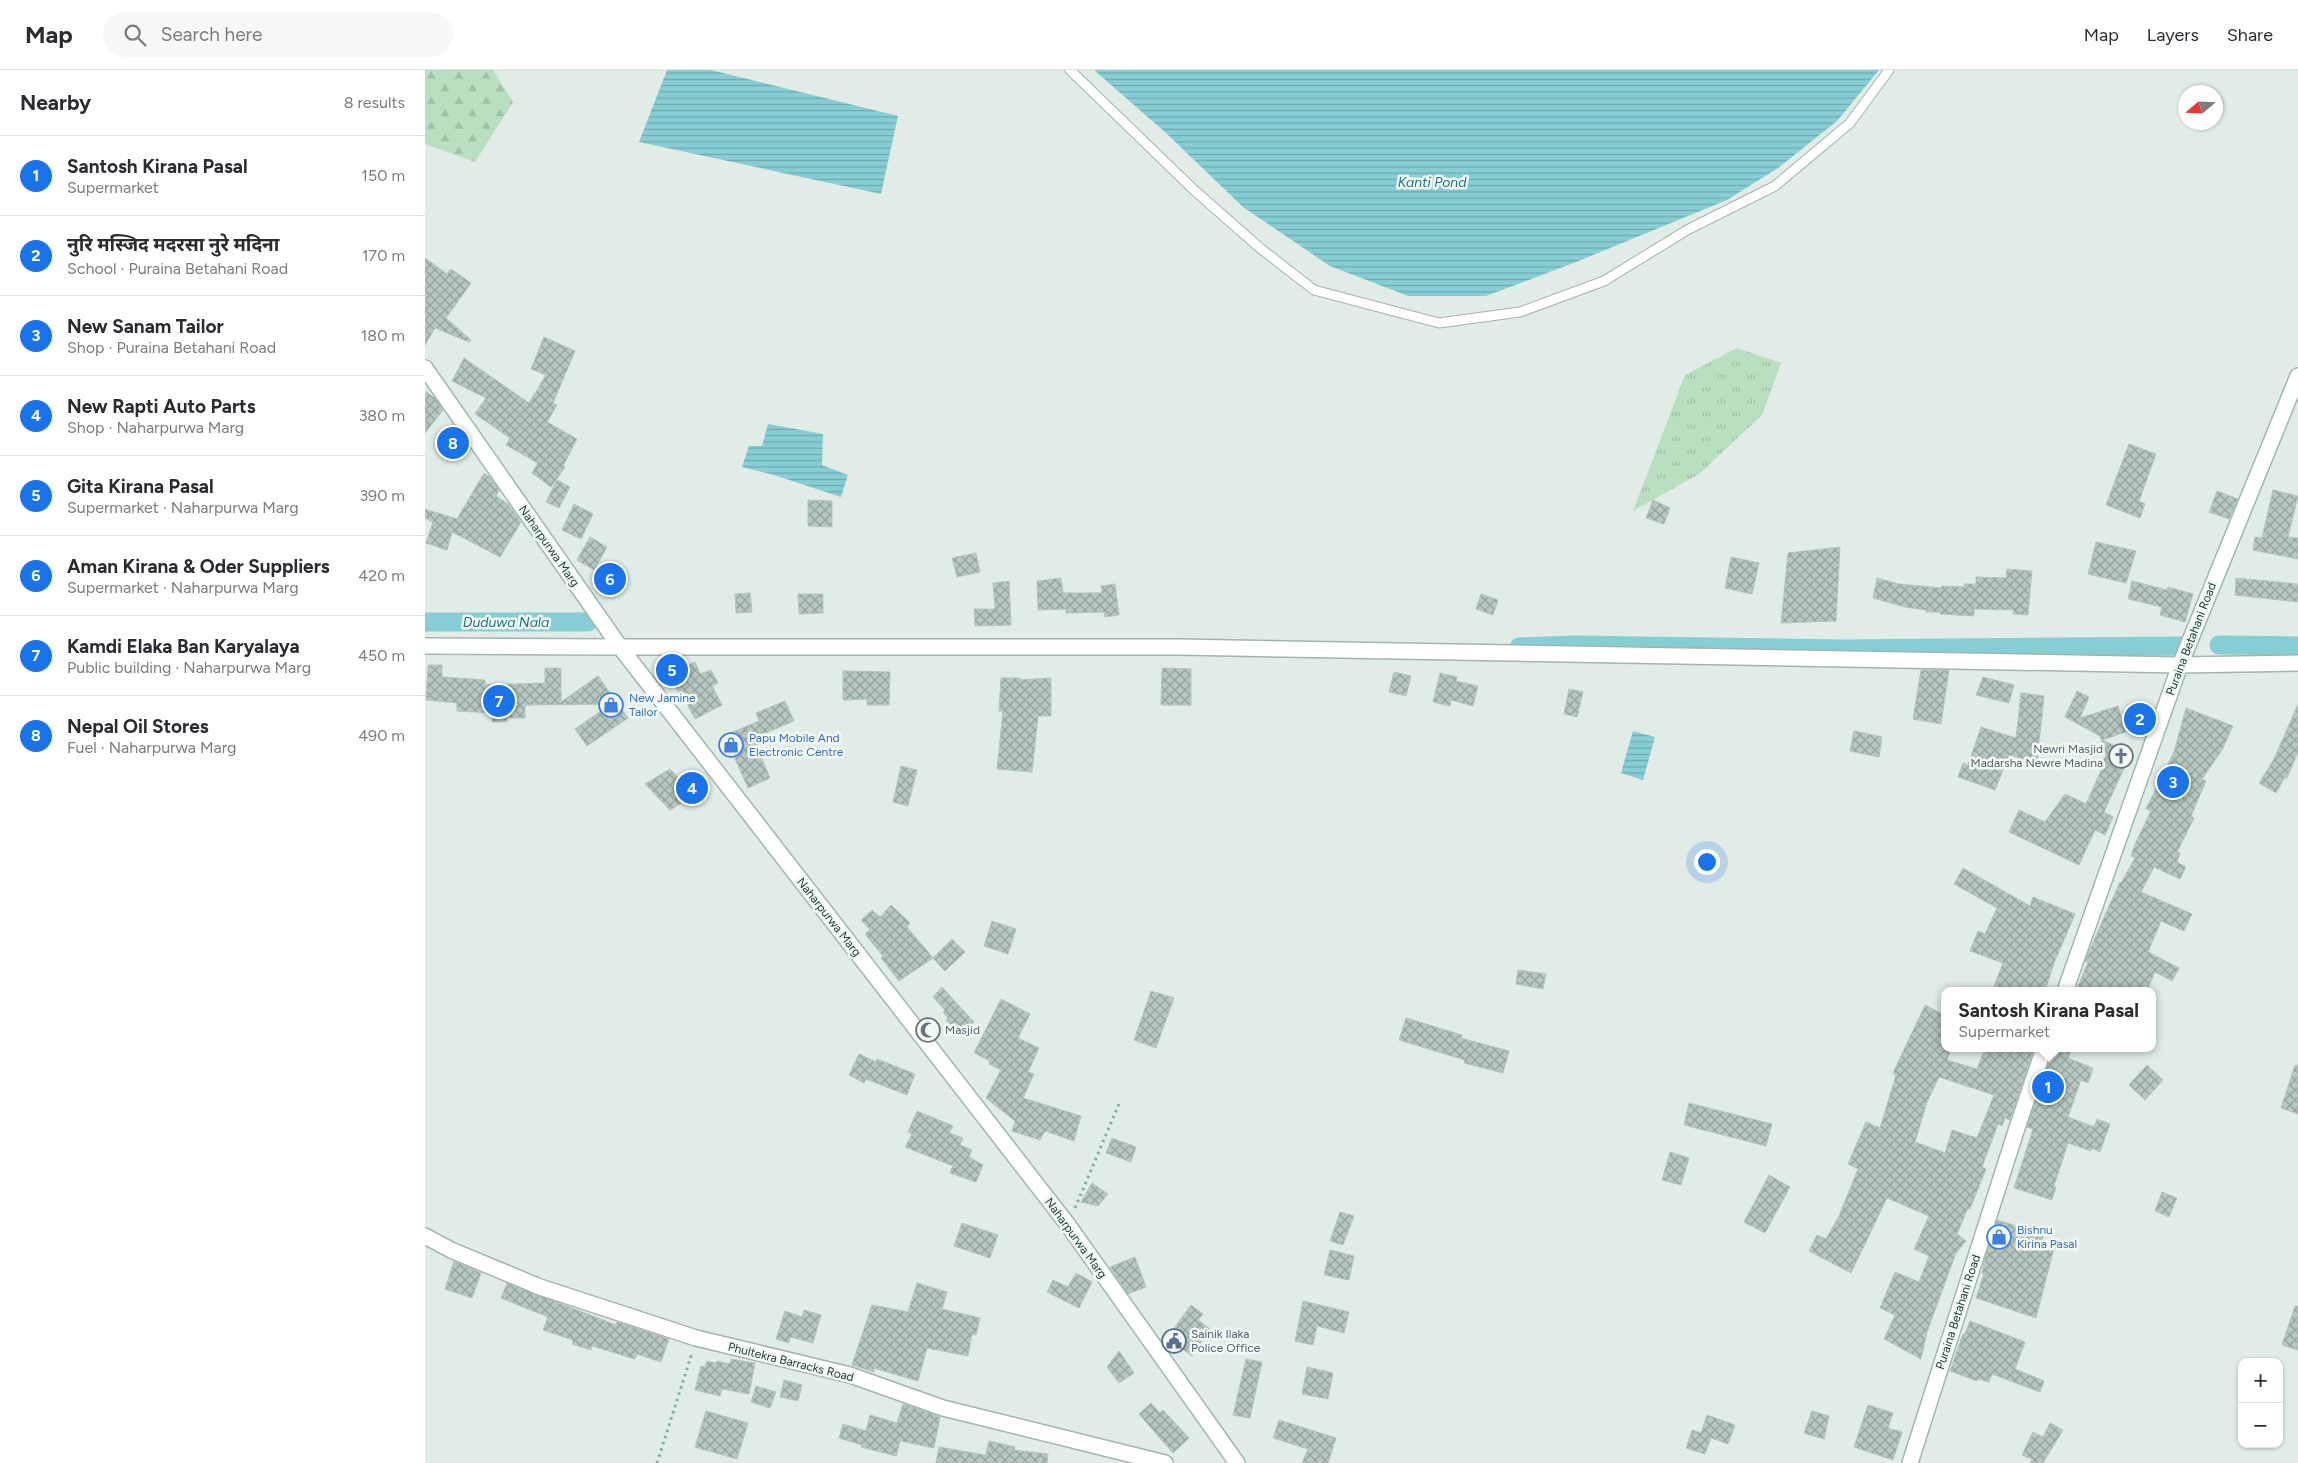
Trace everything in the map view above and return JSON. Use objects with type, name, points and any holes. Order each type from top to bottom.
[{"type":"street","name":"Naharpurwa Marg","points":[[425,368],[620,647],[1068,1225],[1237,1463]]},
{"type":"street","name":"Puraina Betahani Road","points":[[2066,987],[2179,665],[2298,376]]},
{"type":"street","points":[[425,646],[1179,647],[2179,665],[2298,663]]},
{"type":"street","name":"Puraina Betahani Road","points":[[1910,1463],[2017,1128],[2044,1052]]},
{"type":"street","name":"Phultekra Barracks Road","points":[[425,1236],[451,1250],[540,1287],[696,1338],[850,1376],[943,1408],[1165,1463]]},
{"type":"lane","points":[[1070,70],[1195,190],[1260,248],[1313,290],[1439,323],[1520,312],[1604,281],[1687,230],[1775,186],[1850,123],[1889,70]]},
{"type":"path","points":[[1068,1225],[1119,1104]]},
{"type":"path","points":[[657,1463],[696,1338]]},
{"type":"green space","points":[[425,70],[493,70],[513,102],[475,162],[425,144]]},
{"type":"green space","points":[[1737,348],[1781,363],[1762,415],[1699,474],[1633,511],[1685,375]]},
{"type":"water","points":[[667,70],[711,70],[898,116],[881,194],[639,142]]},
{"type":"water","name":"Kanti Pond","points":[[1094,70],[1879,70],[1837,121],[1778,168],[1727,200],[1576,262],[1486,296],[1408,296],[1330,266],[1243,207],[1166,133]]},
{"type":"water","points":[[768,424],[823,434],[822,465],[848,475],[841,497],[774,475],[742,467],[749,446],[762,446]]},
{"type":"water","points":[[1633,731],[1655,737],[1643,780],[1621,773]]},
{"type":"building","points":[[425,258],[447,274],[451,269],[471,283],[446,318],[471,340],[469,342],[435,328],[425,345]]},
{"type":"building","points":[[544,337],[575,351],[553,403],[557,405],[547,422],[577,439],[563,466],[565,467],[551,487],[532,473],[538,463],[506,445],[510,438],[475,414],[486,398],[452,381],[464,358],[529,403],[546,375],[531,369]]},
{"type":"building","points":[[425,391],[435,398],[443,410],[425,433]]},
{"type":"building","points":[[2129,444],[2156,454],[2139,501],[2145,504],[2140,518],[2106,505]]},
{"type":"building","points":[[484,473],[490,477],[499,490],[496,496],[508,504],[521,522],[500,557],[452,532],[447,550],[426,543],[433,522],[425,518],[425,509],[457,519]]},
{"type":"building","points":[[557,480],[570,487],[559,508],[546,502]]},
{"type":"building","points":[[2273,490],[2298,496],[2288,537],[2298,538],[2298,559],[2253,550],[2255,537],[2262,538]]},
{"type":"building","points":[[2217,491],[2238,499],[2229,519],[2209,512]]},
{"type":"building","points":[[808,500],[832,501],[832,527],[808,526]]},
{"type":"building","points":[[1653,500],[1670,508],[1664,524],[1646,518]]},
{"type":"building","points":[[574,504],[593,514],[581,539],[562,530]]},
{"type":"building","points":[[590,537],[607,547],[594,570],[577,560]]},
{"type":"building","points":[[2096,542],[2136,551],[2126,583],[2088,574]]},
{"type":"building","points":[[1840,547],[1836,621],[1781,623],[1788,553]]},
{"type":"building","points":[[976,553],[980,572],[957,577],[952,558]]},
{"type":"building","points":[[1731,557],[1759,563],[1752,594],[1725,588]]},
{"type":"building","points":[[607,567],[622,575],[611,594],[597,586]]},
{"type":"building","points":[[2007,569],[2032,571],[2028,615],[2013,614],[2014,610],[1974,609],[1974,616],[1940,614],[1940,612],[1926,612],[1926,610],[1905,607],[1873,598],[1877,578],[1899,584],[1941,588],[1942,586],[1964,587],[1964,584],[1976,584],[1976,577],[2006,578]]},
{"type":"building","points":[[1061,578],[1063,593],[1102,593],[1101,586],[1115,584],[1119,615],[1105,617],[1104,612],[1066,613],[1066,609],[1038,610],[1037,581]]},
{"type":"building","points":[[2236,578],[2298,584],[2298,602],[2235,595]]},
{"type":"building","points":[[1009,581],[1011,625],[975,626],[974,609],[995,609],[993,583]]},
{"type":"building","points":[[2132,581],[2167,590],[2168,587],[2193,594],[2185,622],[2160,615],[2162,607],[2128,599]]},
{"type":"building","points":[[750,593],[752,612],[736,613],[735,594]]},
{"type":"building","points":[[798,594],[823,594],[823,613],[799,614]]},
{"type":"building","points":[[1481,594],[1498,600],[1493,615],[1476,609]]},
{"type":"building","points":[[679,659],[683,667],[695,662],[700,674],[711,670],[718,683],[712,686],[722,705],[695,719],[684,698],[681,699],[666,665]]},
{"type":"building","points":[[428,665],[442,665],[442,677],[485,680],[485,685],[545,683],[545,668],[561,668],[561,702],[598,676],[628,718],[587,746],[575,729],[611,704],[525,705],[525,718],[507,718],[507,721],[492,722],[492,713],[457,711],[457,703],[426,700]]},
{"type":"building","points":[[1162,668],[1191,669],[1191,705],[1161,705]]},
{"type":"building","points":[[1921,670],[1949,670],[1941,724],[1913,719]]},
{"type":"building","points":[[843,671],[890,672],[889,705],[867,705],[867,699],[843,700]]},
{"type":"building","points":[[1394,672],[1411,676],[1406,696],[1389,692]]},
{"type":"building","points":[[1440,673],[1457,677],[1456,681],[1478,686],[1473,706],[1451,700],[1450,706],[1433,702]]},
{"type":"building","points":[[1983,677],[2014,685],[2009,703],[1976,695]]},
{"type":"building","points":[[1001,678],[1020,678],[1020,680],[1051,678],[1051,716],[1038,716],[1032,772],[997,769],[1003,711],[999,711]]},
{"type":"building","points":[[1569,689],[1583,692],[1577,717],[1564,714]]},
{"type":"building","points":[[2077,691],[2089,697],[2080,718],[2118,706],[2126,732],[2102,740],[2131,753],[2104,812],[2113,817],[2105,835],[2095,830],[2079,865],[2009,832],[2019,810],[2045,822],[2065,794],[2086,804],[2106,755],[2100,736],[2065,717]]},
{"type":"building","points":[[2021,693],[2044,696],[2037,762],[2024,756],[2023,759],[2009,755],[1995,790],[1958,777],[1963,763],[1968,765],[1981,727],[2016,738]]},
{"type":"building","points":[[785,701],[794,721],[756,737],[759,744],[756,745],[770,778],[748,788],[733,754],[729,756],[721,737],[759,721],[756,713]]},
{"type":"building","points":[[2298,704],[2298,752],[2287,778],[2285,777],[2276,793],[2259,783],[2274,759]]},
{"type":"building","points":[[2186,708],[2233,726],[2222,750],[2202,779],[2206,781],[2191,816],[2194,818],[2177,852],[2180,853],[2177,862],[2186,867],[2180,879],[2154,867],[2141,892],[2192,914],[2184,931],[2161,921],[2148,952],[2179,968],[2172,981],[2155,972],[2149,987],[2078,987],[2088,962],[2085,961],[2101,924],[2120,882],[2135,858],[2131,856],[2135,844],[2151,811],[2146,809],[2174,752]]},
{"type":"building","points":[[1854,731],[1882,737],[1879,757],[1850,751]]},
{"type":"building","points":[[901,766],[917,770],[908,806],[893,802]]},
{"type":"building","points":[[670,769],[685,785],[697,778],[704,790],[670,810],[645,784]]},
{"type":"building","points":[[1963,868],[2030,906],[2033,897],[2075,914],[2054,963],[2046,987],[1994,987],[2003,963],[1970,951],[1978,931],[1985,934],[1997,908],[1954,884]]},
{"type":"building","points":[[891,905],[910,923],[907,927],[933,958],[899,981],[881,958],[883,956],[865,934],[870,930],[861,920],[872,910],[880,917]]},
{"type":"building","points":[[992,921],[1016,929],[1008,954],[984,946]]},
{"type":"building","points":[[952,939],[965,952],[945,971],[933,958]]},
{"type":"building","points":[[1518,970],[1546,974],[1543,989],[1516,984]]},
{"type":"building","points":[[942,987],[974,1022],[959,1034],[946,1020],[948,1018],[943,1012],[945,1010],[933,997]]},
{"type":"building","points":[[1151,991],[1174,998],[1156,1048],[1134,1040]]},
{"type":"building","points":[[1001,999],[1030,1014],[1018,1038],[1039,1048],[1028,1072],[1034,1074],[1023,1098],[1081,1116],[1074,1141],[1045,1131],[1040,1140],[1012,1131],[1015,1121],[986,1098],[1001,1070],[989,1064],[990,1061],[974,1053]]},
{"type":"building","points":[[1925,1005],[1941,1013],[1941,1052],[1950,1052],[1947,1060],[1977,1069],[1983,1052],[2033,1052],[2010,1120],[2005,1118],[2002,1126],[1998,1124],[1982,1167],[1986,1169],[1970,1209],[1968,1208],[1957,1234],[1966,1241],[1956,1253],[1927,1332],[1921,1359],[1884,1339],[1895,1315],[1880,1308],[1895,1272],[1919,1282],[1929,1256],[1914,1249],[1929,1216],[1887,1198],[1851,1273],[1809,1251],[1817,1235],[1826,1239],[1839,1216],[1858,1169],[1848,1164],[1866,1122],[1880,1128],[1896,1075],[1893,1073]],"holes":[[[1939,1077],[1994,1095],[1977,1138],[1952,1130],[1945,1153],[1915,1142],[1927,1102]]]},
{"type":"building","points":[[1406,1018],[1462,1035],[1461,1038],[1509,1051],[1503,1073],[1464,1063],[1465,1060],[1399,1040]]},
{"type":"building","points":[[2052,1052],[2070,1052],[2068,1058],[2093,1068],[2088,1083],[2081,1080],[2068,1117],[2094,1127],[2097,1119],[2110,1124],[2100,1152],[2092,1148],[2091,1151],[2068,1143],[2054,1186],[2056,1187],[2052,1200],[2014,1188],[2033,1129],[2027,1127]]},
{"type":"building","points":[[859,1054],[876,1062],[877,1059],[915,1074],[907,1095],[866,1079],[864,1083],[849,1075]]},
{"type":"building","points":[[2147,1065],[2163,1080],[2145,1100],[2129,1085]]},
{"type":"building","points":[[2295,1065],[2298,1065],[2298,1114],[2281,1108]]},
{"type":"building","points":[[1689,1103],[1772,1124],[1766,1146],[1684,1125]]},
{"type":"building","points":[[917,1111],[953,1126],[949,1133],[963,1138],[960,1145],[972,1150],[969,1157],[983,1165],[976,1182],[950,1173],[953,1166],[905,1147],[912,1134],[908,1132]]},
{"type":"building","points":[[1112,1138],[1136,1147],[1131,1162],[1106,1153]]},
{"type":"building","points":[[1670,1152],[1689,1158],[1681,1185],[1662,1180]]},
{"type":"building","points":[[1769,1175],[1790,1187],[1765,1233],[1744,1222]]},
{"type":"building","points":[[1092,1183],[1108,1194],[1098,1206],[1081,1202]]},
{"type":"building","points":[[2162,1192],[2177,1198],[2169,1217],[2155,1211]]},
{"type":"building","points":[[1340,1212],[1354,1216],[1343,1245],[1330,1241]]},
{"type":"building","points":[[1997,1220],[2044,1234],[2041,1244],[2054,1248],[2036,1318],[1976,1298],[1984,1273],[1982,1273],[1985,1258]]},
{"type":"building","points":[[962,1223],[998,1235],[990,1258],[954,1246]]},
{"type":"building","points":[[1330,1250],[1354,1256],[1349,1280],[1324,1275]]},
{"type":"building","points":[[1135,1257],[1146,1287],[1128,1294],[1110,1267]]},
{"type":"building","points":[[454,1261],[481,1273],[472,1298],[445,1289]]},
{"type":"building","points":[[1076,1273],[1092,1282],[1079,1308],[1047,1292],[1053,1280],[1068,1287]]},
{"type":"building","points":[[507,1283],[616,1325],[617,1322],[669,1339],[661,1362],[637,1354],[635,1359],[592,1346],[591,1350],[572,1344],[573,1340],[543,1330],[548,1317],[501,1298]]},
{"type":"building","points":[[917,1283],[947,1292],[942,1309],[980,1318],[976,1335],[972,1334],[968,1356],[927,1348],[918,1381],[874,1368],[874,1372],[852,1365],[872,1305],[908,1312]]},
{"type":"building","points":[[1303,1301],[1349,1312],[1344,1333],[1317,1326],[1313,1345],[1295,1341]]},
{"type":"building","points":[[1191,1305],[1203,1314],[1198,1320],[1210,1329],[1192,1356],[1180,1347],[1174,1354],[1163,1343]]},
{"type":"building","points":[[2295,1306],[2298,1306],[2298,1350],[2282,1345]]},
{"type":"building","points":[[804,1310],[821,1315],[813,1343],[790,1337],[789,1343],[776,1339],[785,1311],[802,1317]]},
{"type":"building","points":[[1970,1321],[2025,1342],[2015,1369],[2044,1381],[2040,1392],[1992,1374],[1989,1382],[1978,1379],[1977,1381],[1950,1371],[1963,1334],[1965,1334]]},
{"type":"building","points":[[1119,1351],[1134,1373],[1119,1383],[1107,1367]]},
{"type":"building","points":[[731,1359],[755,1363],[749,1394],[722,1389],[720,1396],[695,1390],[701,1366],[705,1367],[707,1361],[730,1364]]},
{"type":"building","points":[[1246,1359],[1262,1362],[1250,1418],[1233,1415]]},
{"type":"building","points":[[1307,1367],[1333,1373],[1328,1399],[1302,1394]]},
{"type":"building","points":[[784,1380],[802,1385],[798,1401],[780,1397]]},
{"type":"building","points":[[756,1386],[776,1392],[770,1408],[751,1402]]},
{"type":"building","points":[[1151,1403],[1160,1413],[1163,1410],[1189,1438],[1173,1453],[1139,1414]]},
{"type":"building","points":[[903,1404],[940,1417],[934,1448],[900,1441],[896,1456],[861,1447],[862,1445],[839,1438],[843,1424],[866,1431],[870,1415],[897,1423]]},
{"type":"building","points":[[1868,1405],[1893,1413],[1888,1428],[1902,1432],[1893,1460],[1854,1447]]},
{"type":"building","points":[[706,1411],[748,1423],[737,1459],[695,1447]]},
{"type":"building","points":[[1812,1411],[1829,1416],[1824,1439],[1804,1433]]},
{"type":"building","points":[[1707,1415],[1735,1425],[1728,1444],[1711,1438],[1705,1454],[1686,1448],[1692,1430],[1701,1433]]},
{"type":"building","points":[[1279,1420],[1336,1438],[1328,1463],[1302,1463],[1308,1449],[1273,1438]]},
{"type":"building","points":[[2050,1423],[2063,1430],[2043,1463],[2030,1463],[2032,1459],[2022,1455],[2033,1432],[2043,1437]]},
{"type":"building","points":[[989,1441],[1015,1447],[1014,1450],[1048,1454],[1047,1463],[936,1463],[939,1447],[985,1455],[985,1458]]},
{"type":"waterway","name":"Duduwa Nala","points":[[425,622],[588,622]]},
{"type":"waterway","points":[[1519,647],[1575,645],[1843,649],[2183,646]]},
{"type":"waterway","points":[[2219,645],[2298,646]]},
{"type":"place","name":"Nepal Oil Stores","points":[[453,443]]},
{"type":"place","name":"Aman Kirana & Oder Suppliers","points":[[610,579]]},
{"type":"place","name":"Gita Kirana Pasal","points":[[672,670]]},
{"type":"place","name":"Kamdi Elaka Ban Karyalaya","points":[[499,701]]},
{"type":"place","name":"New Jamine Tailor","points":[[611,705]]},
{"type":"place","name":"नुरि मस्जिद मदरसा नुरे मदिना","points":[[2140,719]]},
{"type":"place","name":"Papu Mobile And Electronic Centre","points":[[731,745]]},
{"type":"place","name":"Newri Masjid Madarsha Newre Madina","points":[[2121,756]]},
{"type":"place","name":"New Sanam Tailor","points":[[2173,782]]},
{"type":"place","name":"New Rapti Auto Parts","points":[[692,788]]},
{"type":"place","name":"Masjid","points":[[928,1030]]},
{"type":"place","name":"Santosh Kirana Pasal","points":[[2048,1087]]},
{"type":"place","name":"Bishnu Kirina Pasal","points":[[1999,1237]]},
{"type":"place","name":"Sainik Ilaka Police Office","points":[[1174,1341]]}]
